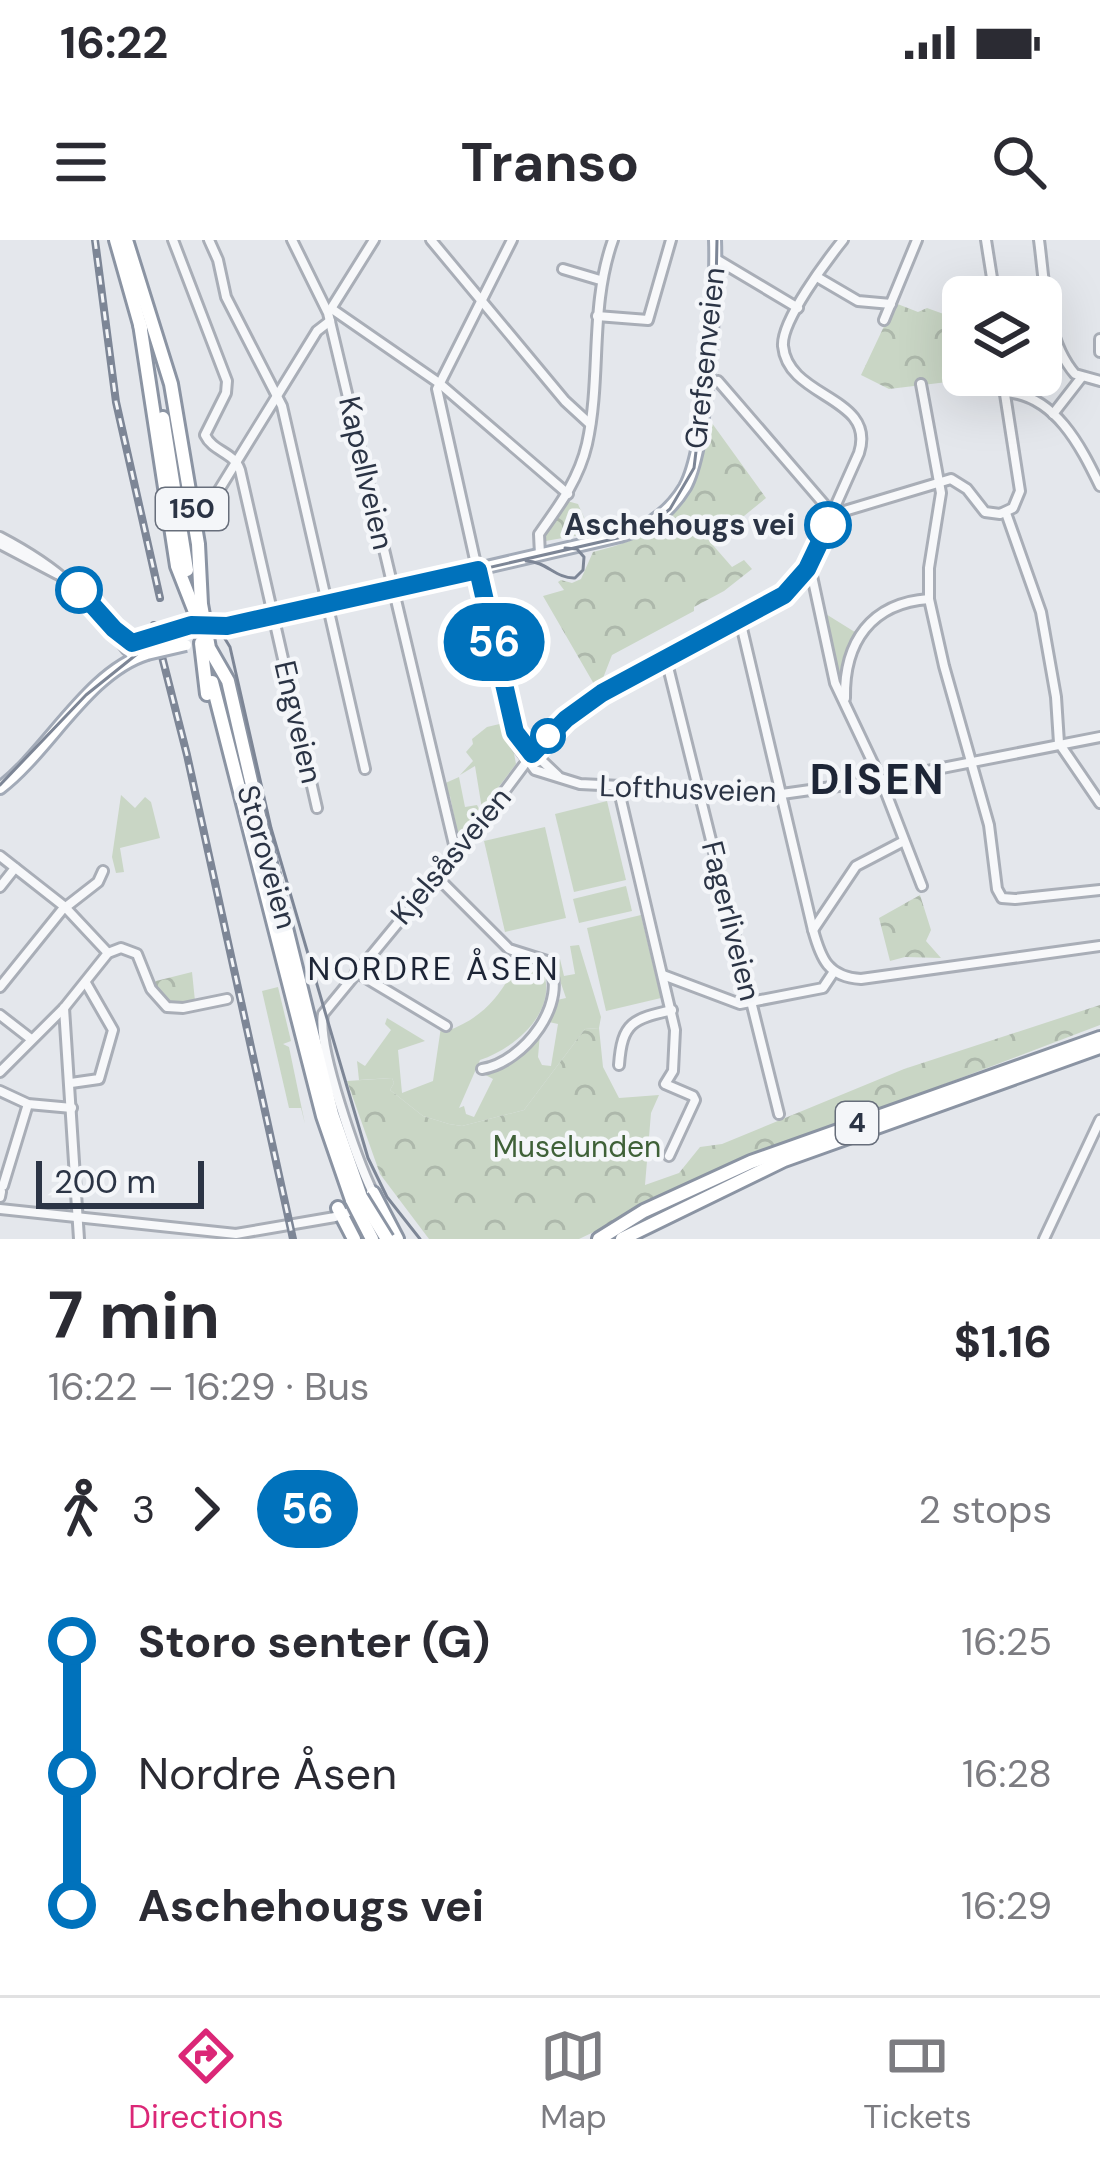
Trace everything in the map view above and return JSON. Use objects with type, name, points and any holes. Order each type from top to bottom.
[{"type":"highway","name":"150","points":[[122,240],[178,566],[212,656],[229,681],[266,846]]},
{"type":"highway","name":"150","points":[[122,240],[163,396],[191,570]]},
{"type":"highway","name":"150","points":[[122,240],[148,302],[171,384],[200,565],[212,715],[251,832]]},
{"type":"highway","name":"150","points":[[140,324],[163,396]]},
{"type":"highway","name":"Storoveien","points":[[328,1115],[266,846],[215,681],[328,1115],[364,1196]]},
{"type":"highway","name":"4","points":[[589,1239],[779,1151],[1100,1038]]},
{"type":"highway","name":"4","points":[[622,1239],[784,1160],[1100,1047]]},
{"type":"highway","name":"150","points":[[364,1196],[377,1239]]},
{"type":"highway","name":"150","points":[[364,1196],[377,1239]]},
{"type":"highway","points":[[364,1196],[397,1239]]},
{"type":"highway","points":[[340,1211],[354,1239]]},
{"type":"highway","name":"4","points":[[599,1239],[620,1223]]},
{"type":"main road","name":"Grefsenveien","points":[[136,649],[186,645],[203,632],[490,561],[503,564],[638,530],[667,510],[684,489],[696,453],[715,240]]},
{"type":"main road","name":"Grefsenveien","points":[[0,786],[76,703],[136,649],[182,627],[203,632]]},
{"type":"street","name":"Engveien","points":[[173,240],[226,381],[226,393],[206,438],[237,460],[317,808]]},
{"type":"street","points":[[209,240],[226,297],[278,394],[365,769]]},
{"type":"street","name":"Kapellveien","points":[[292,240],[330,314],[456,853]]},
{"type":"street","points":[[203,516],[374,240]]},
{"type":"street","points":[[431,240],[565,401],[590,424]]},
{"type":"street","points":[[512,240],[439,383],[518,749],[529,758]]},
{"type":"street","points":[[540,555],[539,534],[568,494],[587,446],[600,280],[613,240]]},
{"type":"street","points":[[597,316],[648,320],[670,240]]},
{"type":"street","name":"Kjelsåsveien","points":[[364,1196],[321,1027],[325,1011],[529,758],[578,709],[784,595],[807,569],[860,453],[862,432],[851,412],[805,383],[787,360],[783,339],[843,240]]},
{"type":"street","points":[[884,320],[917,240]]},
{"type":"street","points":[[986,240],[992,276]]},
{"type":"street","points":[[1039,240],[1057,343],[1081,378],[1100,381]]},
{"type":"street","points":[[716,259],[798,308]]},
{"type":"street","points":[[563,269],[600,280]]},
{"type":"street","points":[[817,277],[858,301],[891,304]]},
{"type":"street","points":[[330,314],[439,383],[568,494]]},
{"type":"street","points":[[1100,339],[1100,352]]},
{"type":"street","points":[[1053,414],[1081,378]]},
{"type":"street","points":[[718,381],[822,505],[833,512],[940,480],[961,484],[986,512],[1006,513]]},
{"type":"street","points":[[921,384],[940,480],[929,599],[1002,898],[1100,890]]},
{"type":"street","points":[[1005,396],[1020,481],[1019,496],[1006,513]]},
{"type":"street","points":[[1026,396],[1053,414],[1076,441],[1100,487]]},
{"type":"street","points":[[1006,513],[1041,612],[1054,680],[1059,743],[1100,802]]},
{"type":"street","points":[[0,541],[47,562],[136,649]]},
{"type":"street","points":[[807,569],[836,683],[922,886]]},
{"type":"street","points":[[845,705],[844,671],[858,638],[888,608],[906,600],[929,599]]},
{"type":"street","points":[[740,620],[813,930],[823,962],[833,973],[862,979],[1100,946]]},
{"type":"street","name":"Fagerliveien","points":[[666,658],[779,1114]]},
{"type":"street","name":"Lofthusveien","points":[[529,758],[542,773],[618,788],[782,794],[881,780],[1100,737]]},
{"type":"street","points":[[618,788],[672,1010],[673,1070],[665,1084],[695,1100],[669,1156]]},
{"type":"street","points":[[813,930],[856,866],[902,842]]},
{"type":"street","points":[[0,856],[65,908],[108,953]]},
{"type":"street","points":[[0,887],[15,868]]},
{"type":"street","points":[[0,987],[65,908],[98,882],[103,871]]},
{"type":"street","points":[[436,876],[499,941],[517,953],[547,961],[554,974],[542,1023],[508,1060],[482,1069]]},
{"type":"street","points":[[0,1072],[64,1008],[108,953],[122,948],[132,949],[151,989],[167,1007],[227,999]]},
{"type":"street","points":[[356,972],[446,1026]]},
{"type":"street","points":[[663,975],[728,1002],[751,1005],[823,988],[833,973]]},
{"type":"street","points":[[70,1083],[99,1079],[113,1030],[86,983]]},
{"type":"street","points":[[64,1008],[79,1239]]},
{"type":"street","points":[[619,1066],[628,1026],[636,1019],[672,1010]]},
{"type":"street","points":[[0,1015],[32,1039]]},
{"type":"street","points":[[0,1091],[28,1104],[72,1108]]},
{"type":"street","points":[[2,1192],[28,1104]]},
{"type":"street","points":[[1045,1239],[1100,1120]]},
{"type":"street","points":[[0,1209],[236,1234],[340,1211],[364,1196]]},
{"type":"green space","points":[[895,303],[918,312],[927,308],[942,313],[942,383],[889,389],[861,375]]},
{"type":"green space","points":[[709,419],[766,498],[711,543],[732,567],[744,560],[752,569],[694,611],[612,655],[598,691],[543,596],[564,590],[561,580],[581,579],[593,552],[644,534],[678,509],[698,472]]},
{"type":"green space","points":[[567,501],[578,504],[591,533],[540,542]]},
{"type":"green space","points":[[821,611],[858,634],[848,651],[842,688]]},
{"type":"green space","points":[[508,722],[516,764],[482,809],[475,766],[460,775],[473,761],[466,752],[472,739],[487,727]]},
{"type":"green space","points":[[459,777],[465,807],[477,805],[483,817],[459,842],[451,828],[456,826],[450,796],[444,796],[441,785]]},
{"type":"green space","points":[[121,795],[135,808],[145,797],[151,802],[160,838],[120,848],[124,872],[116,873],[112,857]]},
{"type":"green space","points":[[607,801],[626,880],[574,892],[555,814]]},
{"type":"green space","points":[[545,827],[566,918],[505,932],[484,841]]},
{"type":"green space","points":[[626,886],[632,911],[579,923],[573,899]]},
{"type":"green space","points":[[920,895],[931,930],[926,941],[941,958],[890,961],[879,918]]},
{"type":"green space","points":[[641,915],[661,998],[606,1011],[587,928]]},
{"type":"green space","points":[[579,945],[601,1017],[599,1028],[585,1029],[524,1110],[462,1126],[449,1124],[423,1116],[390,1090],[392,1078],[359,1080],[357,1061],[365,1066],[391,1030],[385,1024],[387,1018],[425,1041],[398,1050],[402,1093],[433,1081],[441,1027],[447,1031],[483,1011],[521,957],[537,959],[545,975],[543,1007],[524,1033],[480,1060],[459,1108],[464,1106],[466,1114],[474,1117],[493,1079],[482,1073],[520,1054],[540,1034],[538,1057],[542,1065],[551,1066],[558,1024],[549,1022],[557,1000],[566,998],[553,960],[560,959],[564,976],[575,974],[570,946]]},
{"type":"green space","points":[[192,972],[195,1001],[169,1005],[152,982]]},
{"type":"green space","points":[[278,987],[291,1041],[283,1044],[289,1047],[305,1124],[301,1108],[289,1108],[262,991]]},
{"type":"green space","name":"Muselunden","points":[[1100,1005],[1100,1025],[747,1159],[579,1239],[429,1239],[380,1174],[347,1081],[392,1078],[390,1090],[423,1116],[462,1126],[524,1110],[585,1029],[599,1028],[603,1067],[619,1098],[659,1095],[651,1113],[645,1185],[679,1173],[700,1147],[722,1144],[904,1069]]},
{"type":"tram line","points":[[0,785],[86,695],[147,646],[622,537],[650,525],[670,509],[694,468],[716,286],[717,240]]},
{"type":"tram line","points":[[526,561],[575,578],[583,570],[584,557],[577,549],[565,548]]},
{"type":"tram line","points":[[205,629],[222,634],[230,647],[271,828],[368,1158],[387,1197],[420,1239]]},
{"type":"railway","points":[[95,240],[116,402],[160,598]]},
{"type":"railway","points":[[154,625],[293,1239]]},
{"type":"bus line","name":"56","points":[[79,590],[114,629],[136,643],[191,625],[227,626],[478,570],[516,736],[532,754],[566,719],[602,693],[784,595],[807,569],[828,525]]},
{"type":"place","name":"Aschehougs vei","points":[[828,525]]},
{"type":"district","name":"DISEN","points":[[878,779]]},
{"type":"district","name":"NORDRE ÅSEN","points":[[434,968]]}]
